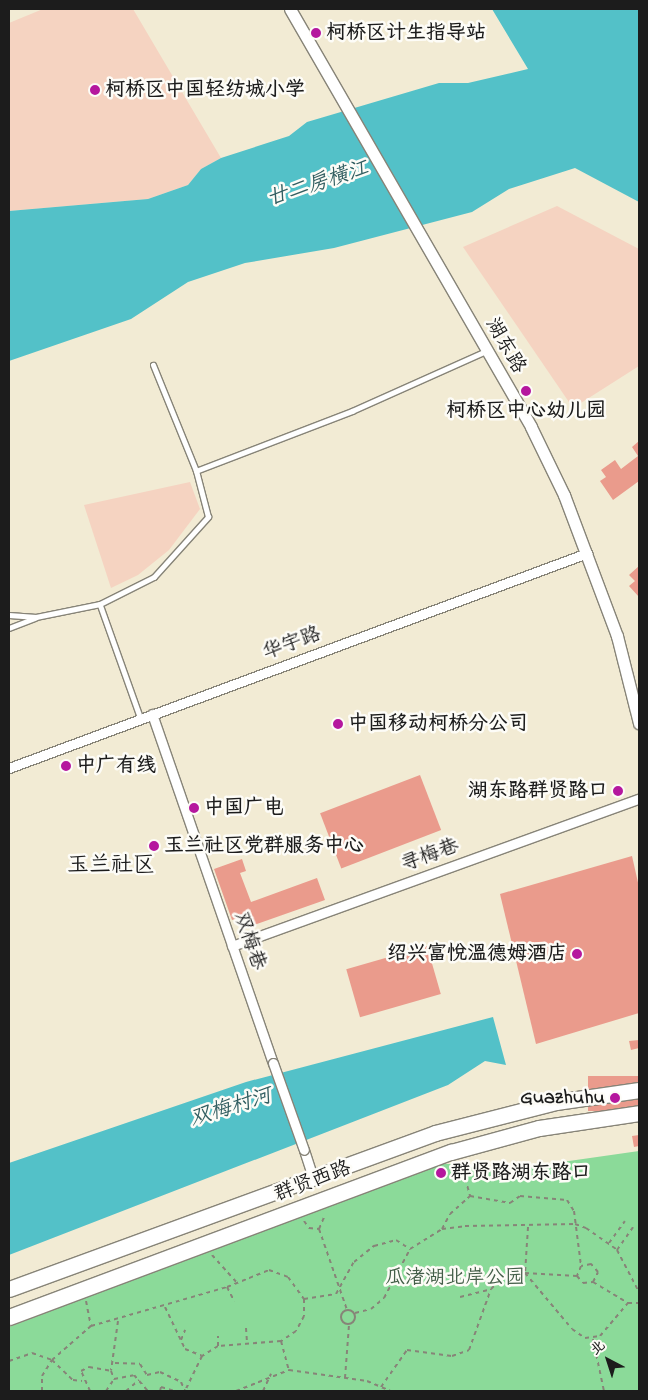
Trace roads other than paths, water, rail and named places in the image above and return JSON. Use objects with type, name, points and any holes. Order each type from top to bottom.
[{"type":"main road","name":"群贤西路","points":[[9,1289],[478,1120],[639,1090]]},
{"type":"main road","name":"群贤西路","points":[[9,1317],[451,1152],[539,1128],[639,1113]]},
{"type":"street","name":"湖东路","points":[[290,9],[531,427],[586,553],[617,636],[639,723]]},
{"type":"street","name":"华宇路","points":[[9,768],[586,553]]},
{"type":"street","name":"双梅巷","points":[[152,714],[313,1178]]},
{"type":"street","name":"寻梅巷","points":[[232,946],[639,799]]},
{"type":"lane","points":[[196,471],[352,411],[486,351]]},
{"type":"lane","points":[[9,628],[36,617],[100,604],[154,577],[208,517],[196,471],[153,365]]},
{"type":"lane","points":[[100,604],[140,719]]},
{"type":"lane","points":[[9,615],[36,617]]},
{"type":"water","name":"廿二房横江","points":[[492,9],[639,9],[639,202],[575,168],[509,189],[472,212],[334,248],[245,263],[188,282],[131,319],[9,361],[9,211],[148,199],[188,185],[201,169],[221,158],[289,136],[307,122],[439,83],[468,83],[528,69]]},
{"type":"water","name":"双梅村河","points":[[493,1017],[506,1065],[485,1061],[448,1085],[9,1255],[9,1163],[246,1082]]},
{"type":"place","name":"柯桥区计生指导站","points":[[316,33]]},
{"type":"place","name":"柯桥区中国轻纺城小学","points":[[95,90]]},
{"type":"place","name":"柯桥区中心幼儿园","points":[[526,391]]},
{"type":"place","name":"中国移动柯桥分公司","points":[[338,724]]},
{"type":"place","name":"中广有线","points":[[66,766]]},
{"type":"place","name":"湖东路群贤路口","points":[[618,791]]},
{"type":"place","name":"中国广电","points":[[194,808]]},
{"type":"place","name":"玉兰社区党群服务中心","points":[[154,846]]},
{"type":"place","name":"绍兴富悦温德姆酒店","points":[[577,954]]},
{"type":"place","name":"Guazhuhu","points":[[615,1098]]},
{"type":"place","name":"群贤路湖东路口","points":[[441,1173]]},
{"type":"district","name":"玉兰社区","points":[[111,867]]},
{"type":"park label","name":"瓜渚湖北岸公园","points":[[455,1278]]}]
